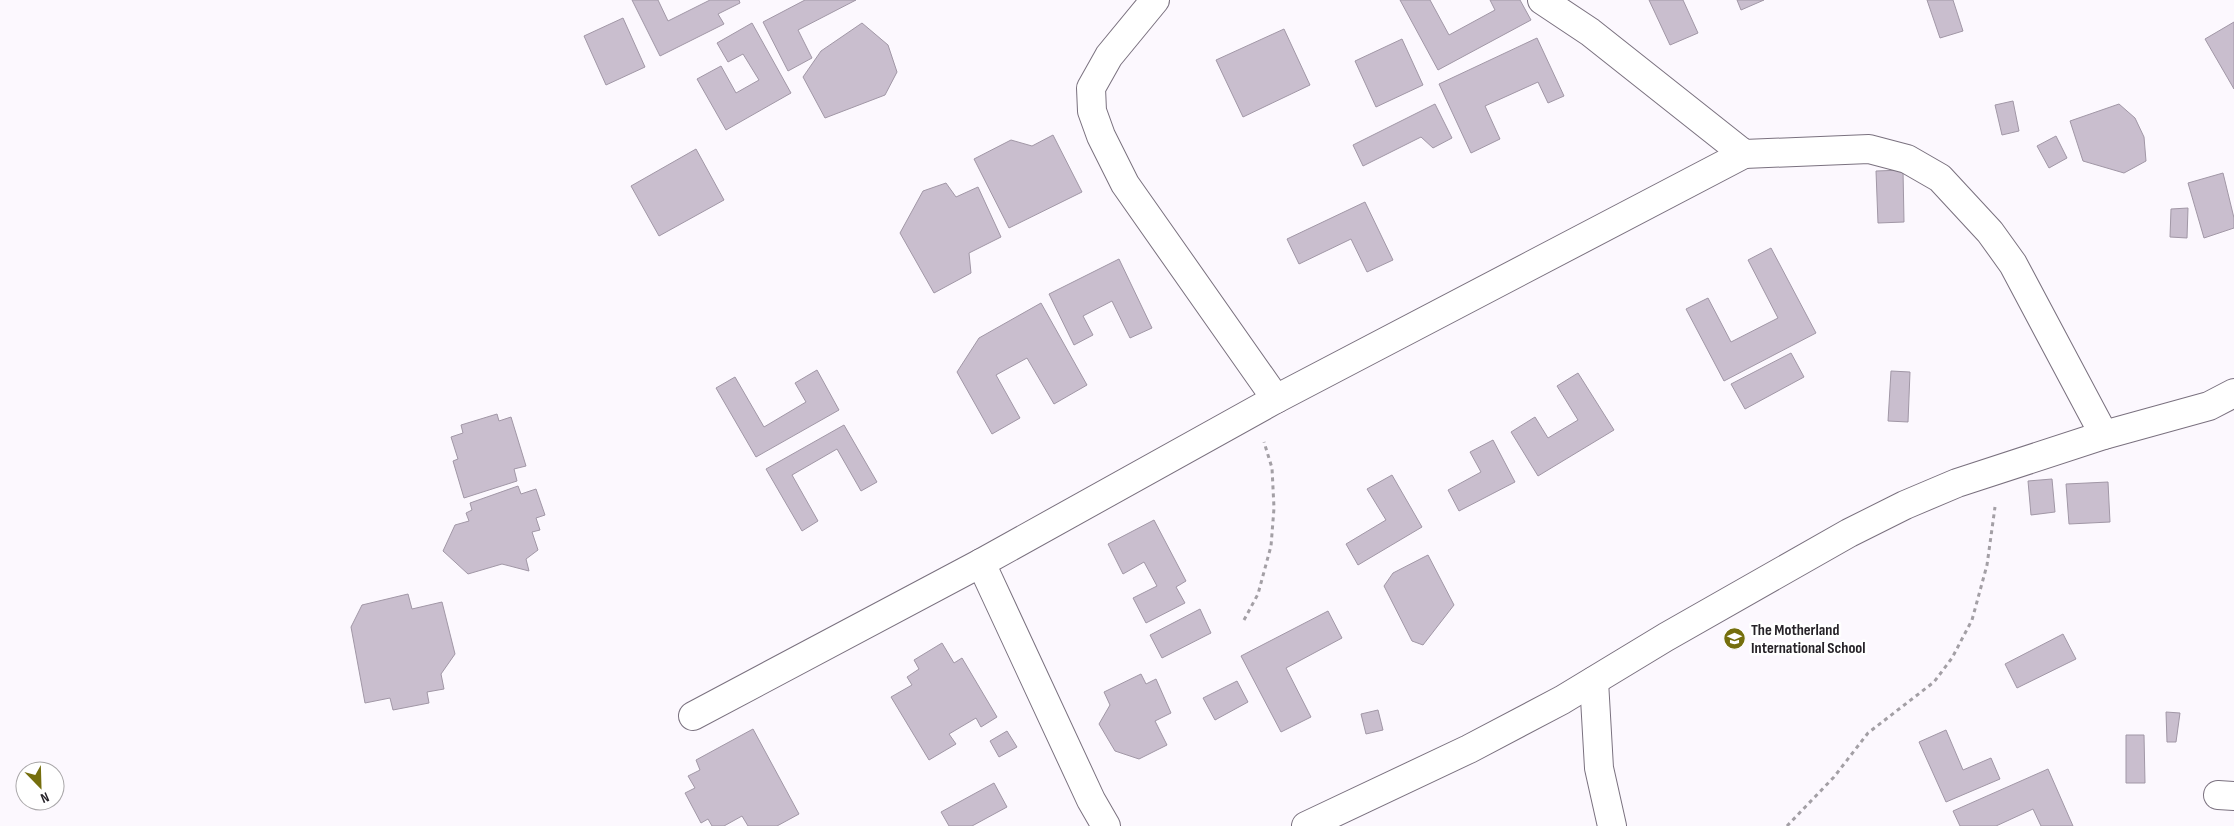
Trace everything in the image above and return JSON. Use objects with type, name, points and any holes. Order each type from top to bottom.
[{"type":"street","points":[[1155,0],[1109,56],[1091,88],[1092,112],[1101,136],[1125,184],[1265,405]]},
{"type":"street","points":[[1542,0],[1590,32],[1744,154]]},
{"type":"street","points":[[693,716],[981,563],[1265,405],[1744,154],[1869,149],[1907,158],[1940,178],[1990,232],[2013,264],[2104,434]]},
{"type":"street","points":[[1306,826],[1470,749],[1594,681],[1666,637],[1848,533],[1957,484],[2104,434],[2209,406],[2234,393]]},
{"type":"street","points":[[981,563],[1091,800],[1106,826]]},
{"type":"street","points":[[1594,681],[1599,768],[1612,826]]},
{"type":"path","points":[[1244,620],[1258,594],[1271,546],[1274,508],[1265,405]]},
{"type":"path","points":[[1787,826],[1834,777],[1868,733],[1934,682],[1952,658],[1972,620],[1987,565],[2001,469]]},
{"type":"building","points":[[632,0],[658,0],[668,21],[710,0],[739,0],[740,3],[718,14],[724,24],[660,56]]},
{"type":"building","points":[[805,0],[856,0],[798,30],[812,58],[788,71],[763,22]]},
{"type":"building","points":[[1400,0],[1430,0],[1449,35],[1495,10],[1490,0],[1520,0],[1531,20],[1438,70]]},
{"type":"building","points":[[1649,0],[1683,0],[1698,33],[1670,45]]},
{"type":"building","points":[[1737,0],[1764,0],[1741,10]]},
{"type":"building","points":[[1927,0],[1953,0],[1963,31],[1940,38]]},
{"type":"building","points":[[623,18],[645,67],[606,85],[584,36]]},
{"type":"building","points":[[2234,22],[2234,89],[2205,39]]},
{"type":"building","points":[[752,23],[791,93],[726,130],[697,79],[721,66],[736,93],[759,80],[743,54],[728,62],[717,43]]},
{"type":"building","points":[[862,23],[888,45],[897,72],[885,95],[825,118],[803,77],[821,51]]},
{"type":"building","points":[[1284,29],[1310,85],[1243,117],[1216,60]]},
{"type":"building","points":[[1537,38],[1564,96],[1548,103],[1538,82],[1485,106],[1500,139],[1471,153],[1439,84]]},
{"type":"building","points":[[1402,39],[1423,85],[1376,107],[1355,61]]},
{"type":"building","points":[[2013,101],[2019,131],[2002,135],[1995,105]]},
{"type":"building","points":[[1435,104],[1452,138],[1433,148],[1421,137],[1363,166],[1353,145]]},
{"type":"building","points":[[2119,104],[2135,118],[2144,137],[2146,161],[2124,173],[2083,161],[2070,121]]},
{"type":"building","points":[[1053,135],[1082,192],[1009,228],[974,159],[1011,140],[1032,146]]},
{"type":"building","points":[[2056,136],[2067,158],[2049,168],[2037,146]]},
{"type":"building","points":[[696,149],[724,200],[659,236],[631,186]]},
{"type":"building","points":[[1903,170],[1904,222],[1878,223],[1876,171]]},
{"type":"building","points":[[2223,173],[2234,218],[2234,228],[2204,238],[2188,183]]},
{"type":"building","points":[[946,183],[956,197],[978,187],[1001,237],[969,253],[971,273],[934,293],[900,233],[923,191]]},
{"type":"building","points":[[1365,202],[1393,260],[1367,272],[1351,239],[1299,264],[1287,239]]},
{"type":"building","points":[[2188,208],[2187,238],[2170,237],[2171,209]]},
{"type":"building","points":[[1771,248],[1816,333],[1724,381],[1686,309],[1708,298],[1731,342],[1778,318],[1748,260]]},
{"type":"building","points":[[1119,259],[1152,328],[1130,338],[1112,301],[1083,316],[1093,335],[1074,345],[1049,294]]},
{"type":"building","points":[[1041,303],[1087,385],[1054,404],[1027,358],[996,375],[1020,418],[992,434],[957,372],[979,338]]},
{"type":"building","points":[[1791,353],[1804,377],[1745,409],[1731,384]]},
{"type":"building","points":[[817,370],[839,410],[756,457],[716,388],[735,377],[764,427],[806,402],[795,383]]},
{"type":"building","points":[[1891,371],[1910,372],[1908,422],[1888,421]]},
{"type":"building","points":[[1578,373],[1614,430],[1538,476],[1511,432],[1535,417],[1548,438],[1578,420],[1557,386]]},
{"type":"building","points":[[497,414],[499,421],[511,417],[526,466],[514,469],[517,481],[464,498],[453,461],[458,459],[451,437],[463,433],[461,425]]},
{"type":"building","points":[[844,425],[877,482],[861,491],[837,449],[792,475],[818,521],[802,531],[766,469]]},
{"type":"building","points":[[1493,440],[1515,482],[1459,511],[1448,490],[1481,472],[1470,452]]},
{"type":"building","points":[[1392,475],[1422,527],[1358,565],[1346,544],[1386,520],[1367,489]]},
{"type":"building","points":[[2052,479],[2055,512],[2031,515],[2028,481]]},
{"type":"building","points":[[2108,482],[2110,522],[2069,524],[2066,484]]},
{"type":"building","points":[[518,486],[521,494],[536,489],[545,515],[536,518],[540,530],[532,532],[538,550],[526,559],[529,571],[502,564],[468,574],[443,551],[455,525],[469,521],[466,513],[472,510],[470,503]]},
{"type":"building","points":[[1154,520],[1186,581],[1176,587],[1185,603],[1146,623],[1133,598],[1157,586],[1144,562],[1123,574],[1108,544]]},
{"type":"building","points":[[1428,555],[1454,605],[1423,645],[1412,641],[1384,586],[1393,573]]},
{"type":"building","points":[[408,594],[412,609],[442,602],[455,654],[441,674],[444,689],[427,692],[429,703],[393,710],[390,698],[365,703],[351,627],[362,605]]},
{"type":"building","points":[[1200,609],[1211,633],[1162,658],[1150,635]]},
{"type":"building","points":[[1328,611],[1342,638],[1286,668],[1311,717],[1281,732],[1241,656]]},
{"type":"building","points":[[2063,634],[2076,659],[2017,688],[2005,664]]},
{"type":"building","points":[[942,643],[954,663],[962,658],[997,717],[981,727],[976,718],[949,734],[956,744],[929,760],[891,697],[912,685],[907,677],[919,669],[914,660]]},
{"type":"building","points":[[1141,674],[1146,684],[1156,679],[1171,713],[1155,721],[1167,745],[1139,759],[1115,751],[1099,724],[1110,705],[1104,692]]},
{"type":"building","points":[[1237,681],[1248,702],[1215,720],[1203,698]]},
{"type":"building","points":[[1378,710],[1383,730],[1366,734],[1361,714]]},
{"type":"building","points":[[2166,712],[2180,713],[2176,742],[2167,742]]},
{"type":"building","points":[[753,729],[799,814],[777,826],[748,826],[742,816],[724,826],[712,826],[708,819],[701,823],[685,793],[695,788],[688,776],[700,770],[696,760]]},
{"type":"building","points":[[1946,730],[1963,770],[1991,758],[2000,779],[1946,802],[1919,742]]},
{"type":"building","points":[[1007,731],[1017,747],[999,757],[990,741]]},
{"type":"building","points":[[2126,735],[2144,735],[2145,783],[2126,783]]},
{"type":"building","points":[[2048,769],[2073,826],[2041,826],[2033,809],[1996,826],[1960,826],[1953,811]]},
{"type":"building","points":[[994,783],[1007,807],[972,826],[949,826],[941,812]]},
{"type":"place","name":"The Motherland International School","points":[[1735,638]]}]
